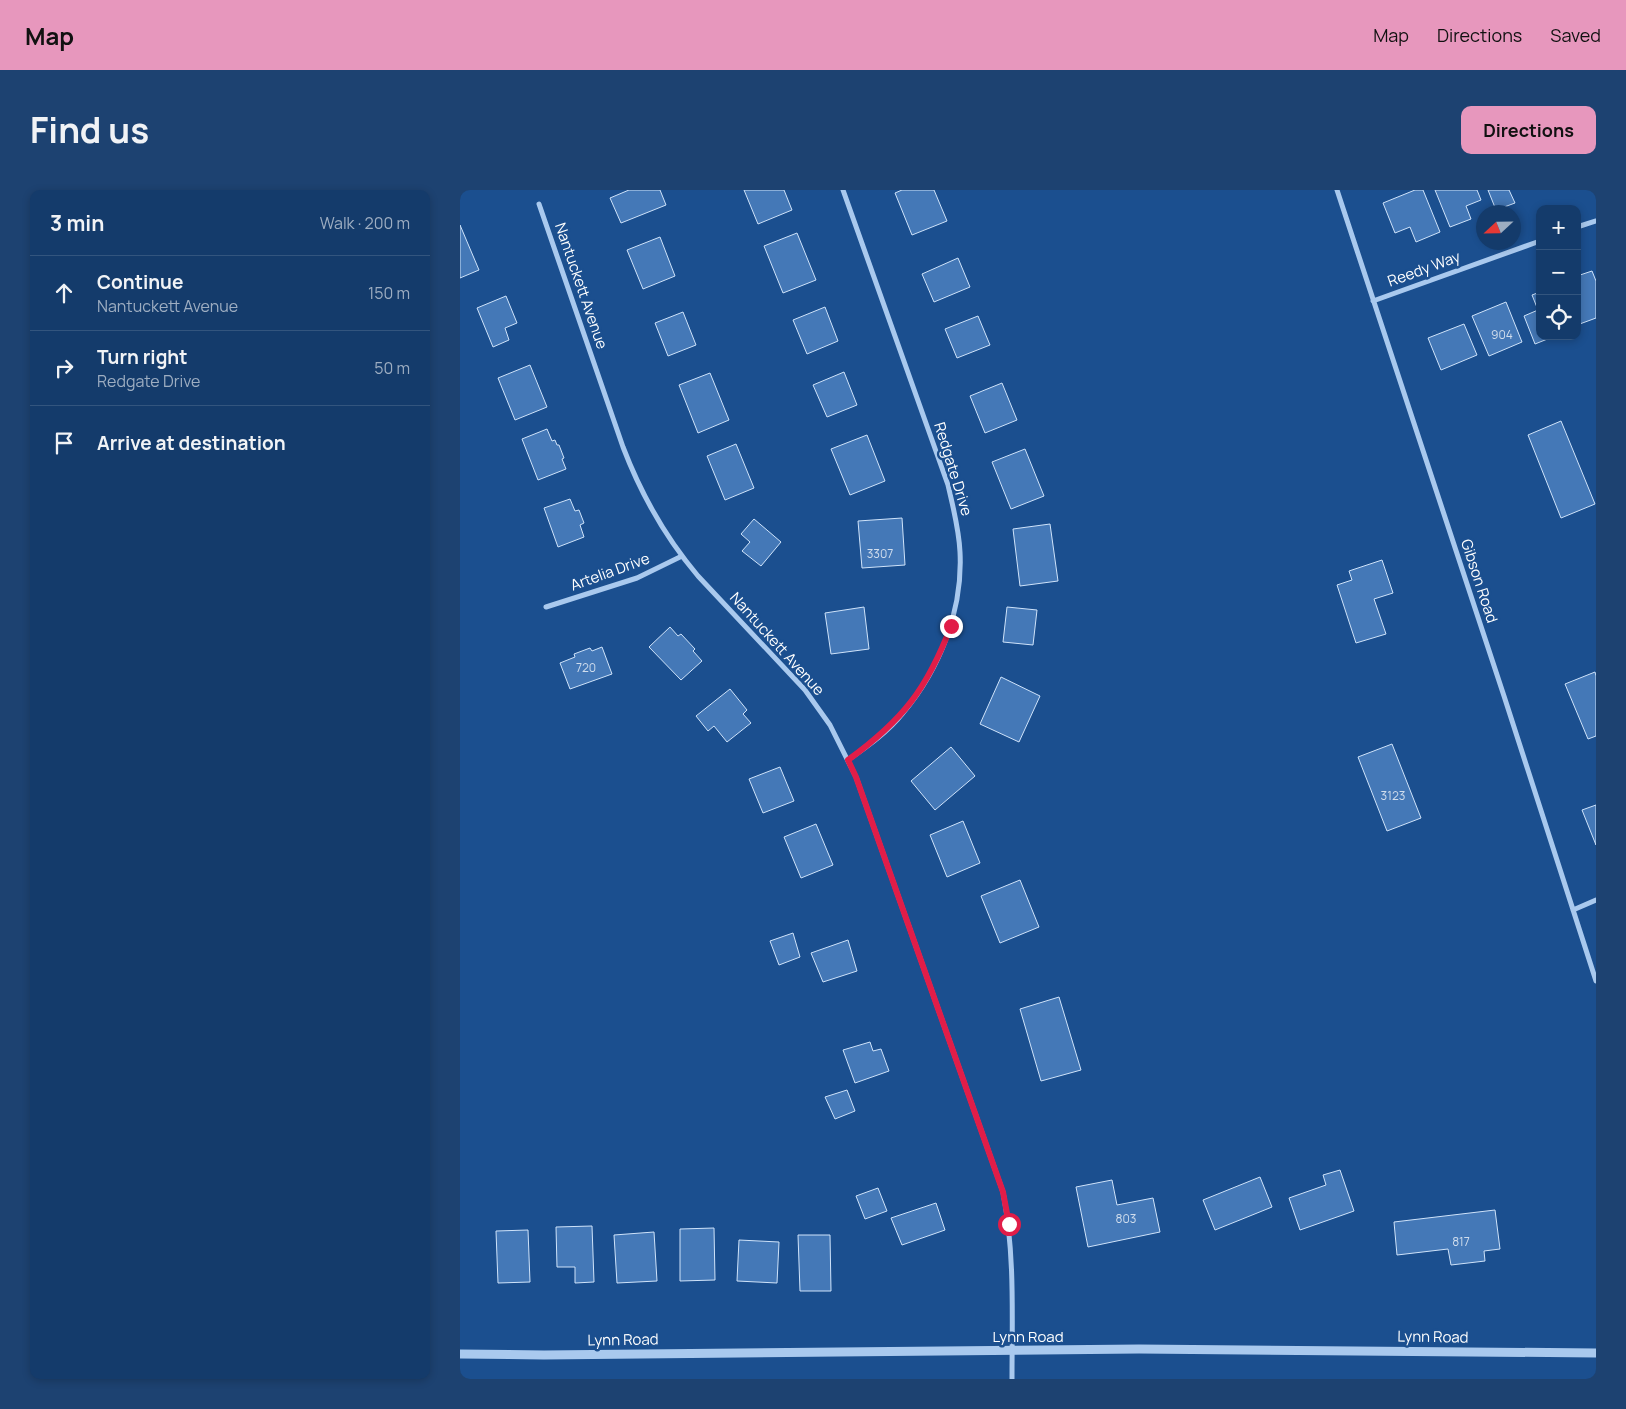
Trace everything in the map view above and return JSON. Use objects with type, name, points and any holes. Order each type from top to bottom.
[{"type":"street","name":"Redgate Drive","points":[[843,190],[948,485],[956,517],[960,553],[958,590],[951,626],[940,656],[924,685],[902,714],[876,740],[848,760]]},
{"type":"street","name":"Gibson Road","points":[[1337,190],[1596,981]]},
{"type":"street","name":"Nantuckett Avenue","points":[[539,204],[636,481],[660,524],[682,556],[805,690],[830,725],[856,777],[1003,1192],[1009,1224],[1011,1258],[1012,1379]]},
{"type":"street","points":[[1581,226],[1596,221]]},
{"type":"street","name":"Reedy Way","points":[[1373,301],[1536,242]]},
{"type":"street","name":"Artelia Drive","points":[[546,607],[637,578],[682,556]]},
{"type":"street","points":[[1573,910],[1596,900]]},
{"type":"street","name":"Lynn Road","points":[[460,1354],[1374,1350],[1596,1353]]},
{"type":"building","points":[[629,190],[660,190],[666,205],[621,223],[610,198]]},
{"type":"building","points":[[744,190],[784,190],[792,210],[758,224]]},
{"type":"building","points":[[902,190],[934,190],[947,221],[912,235],[895,193]]},
{"type":"building","points":[[1415,190],[1423,190],[1440,232],[1416,242],[1410,227],[1395,233],[1383,203]]},
{"type":"building","points":[[1435,190],[1477,190],[1481,200],[1466,206],[1471,219],[1450,227]]},
{"type":"building","points":[[1488,190],[1509,190],[1515,203],[1494,205]]},
{"type":"building","points":[[460,225],[479,270],[460,278]]},
{"type":"building","points":[[797,233],[816,280],[783,293],[764,246]]},
{"type":"building","points":[[660,237],[675,276],[643,289],[627,250]]},
{"type":"building","points":[[958,258],[970,287],[934,302],[922,274]]},
{"type":"building","points":[[1592,271],[1596,281],[1596,318],[1581,324],[1581,295],[1581,275]]},
{"type":"building","points":[[1536,294],[1536,305],[1532,295]]},
{"type":"building","points":[[506,296],[517,323],[505,328],[509,340],[493,347],[477,308]]},
{"type":"building","points":[[1506,302],[1522,342],[1489,356],[1472,316]]},
{"type":"building","points":[[825,307],[838,341],[807,354],[793,320]]},
{"type":"building","points":[[1536,311],[1536,340],[1545,340],[1535,344],[1524,316]]},
{"type":"building","points":[[683,312],[696,345],[668,356],[655,323]]},
{"type":"building","points":[[978,316],[990,345],[957,358],[945,329]]},
{"type":"building","points":[[1464,324],[1477,355],[1441,370],[1428,338]]},
{"type":"building","points":[[530,365],[547,407],[515,420],[498,378]]},
{"type":"building","points":[[844,372],[857,405],[827,417],[813,385]]},
{"type":"building","points":[[710,373],[729,420],[698,433],[679,385]]},
{"type":"building","points":[[1002,383],[1017,420],[985,433],[970,396]]},
{"type":"building","points":[[1561,421],[1595,504],[1561,518],[1528,435]]},
{"type":"building","points":[[547,429],[552,441],[555,440],[557,445],[559,445],[566,469],[538,480],[522,439]]},
{"type":"building","points":[[867,435],[885,481],[850,495],[831,449]]},
{"type":"building","points":[[736,444],[754,488],[725,500],[707,456]]},
{"type":"building","points":[[1025,449],[1044,496],[1011,509],[992,462]]},
{"type":"building","points":[[570,499],[575,511],[579,510],[584,523],[580,525],[584,537],[558,547],[544,508]]},
{"type":"building","points":[[902,518],[905,565],[862,568],[858,521]]},
{"type":"building","points":[[754,519],[781,542],[761,566],[742,551],[750,542],[741,534]]},
{"type":"building","points":[[1050,524],[1058,581],[1020,586],[1013,529]]},
{"type":"building","points":[[1382,560],[1393,593],[1374,599],[1386,634],[1356,643],[1337,585],[1352,580],[1349,571]]},
{"type":"building","points":[[864,607],[869,649],[831,654],[825,613]]},
{"type":"building","points":[[1007,607],[1037,610],[1033,645],[1003,642]]},
{"type":"building","points":[[670,627],[678,636],[681,634],[695,649],[693,651],[702,661],[681,680],[649,647]]},
{"type":"building","points":[[602,647],[612,674],[570,689],[560,663],[575,657],[574,654],[590,648],[592,651]]},
{"type":"building","points":[[1595,672],[1596,736],[1588,739],[1565,684]]},
{"type":"building","points":[[1001,677],[1040,696],[1019,742],[980,724]]},
{"type":"building","points":[[730,689],[747,710],[743,714],[751,723],[727,742],[714,726],[708,731],[696,716]]},
{"type":"building","points":[[1392,744],[1421,818],[1387,831],[1358,757]]},
{"type":"building","points":[[951,747],[975,776],[935,810],[911,781]]},
{"type":"building","points":[[780,767],[794,801],[763,813],[749,779]]},
{"type":"building","points":[[1596,805],[1596,845],[1582,810]]},
{"type":"building","points":[[963,821],[980,863],[947,877],[930,835]]},
{"type":"building","points":[[816,824],[833,865],[801,878],[784,837]]},
{"type":"building","points":[[1020,880],[1039,927],[1000,943],[981,896]]},
{"type":"building","points":[[793,933],[800,957],[779,965],[770,941]]},
{"type":"building","points":[[848,940],[857,971],[823,982],[811,953]]},
{"type":"building","points":[[1059,997],[1081,1070],[1041,1081],[1020,1009]]},
{"type":"building","points":[[870,1042],[873,1051],[881,1049],[889,1071],[855,1083],[843,1050]]},
{"type":"building","points":[[847,1090],[855,1111],[835,1119],[825,1097]]},
{"type":"building","points":[[1340,1170],[1354,1211],[1300,1230],[1289,1198],[1326,1185],[1323,1175]]},
{"type":"building","points":[[1260,1177],[1272,1207],[1215,1230],[1203,1200]]},
{"type":"building","points":[[1112,1180],[1117,1205],[1153,1198],[1160,1232],[1088,1247],[1076,1187]]},
{"type":"building","points":[[878,1188],[887,1211],[865,1219],[856,1196]]},
{"type":"building","points":[[936,1203],[945,1230],[902,1245],[891,1218]]},
{"type":"building","points":[[1495,1210],[1500,1249],[1484,1251],[1485,1261],[1451,1265],[1448,1249],[1397,1255],[1394,1222]]},
{"type":"building","points":[[592,1226],[594,1282],[575,1283],[575,1267],[557,1267],[556,1227]]},
{"type":"building","points":[[714,1228],[715,1280],[680,1281],[680,1229]]},
{"type":"building","points":[[528,1230],[530,1282],[498,1283],[496,1231]]},
{"type":"building","points":[[654,1232],[657,1281],[617,1283],[614,1235]]},
{"type":"building","points":[[798,1235],[830,1235],[831,1291],[800,1291]]},
{"type":"building","points":[[739,1240],[779,1242],[777,1283],[737,1281]]},
{"type":"route","points":[[951,626],[940,656],[924,685],[902,714],[876,740],[848,760],[856,777],[1003,1192],[1009,1224]]}]
